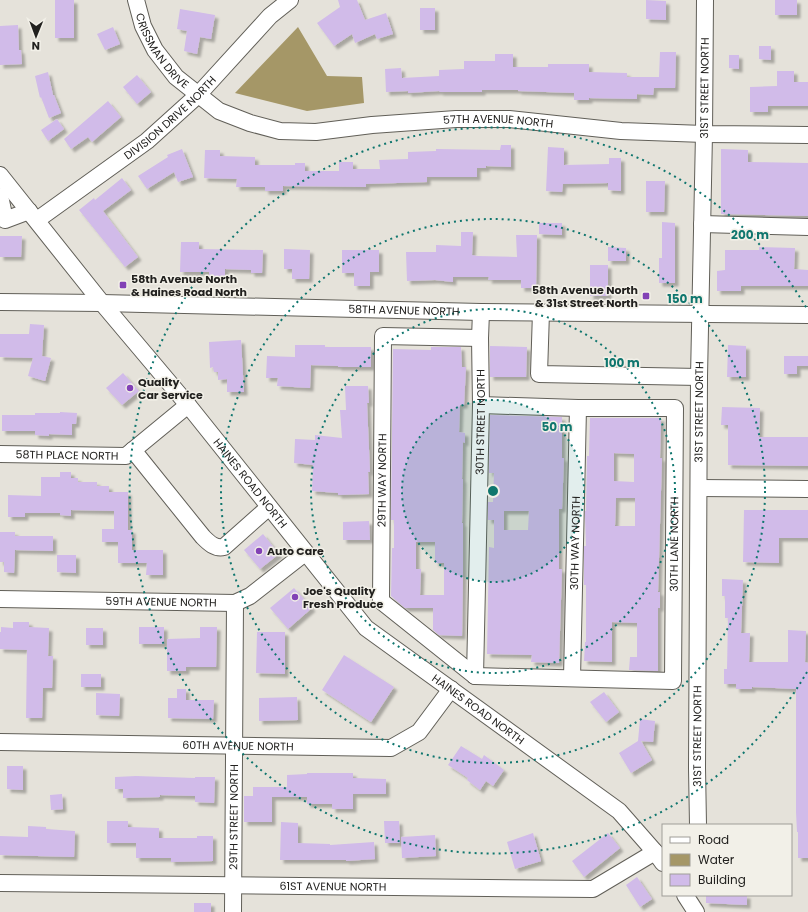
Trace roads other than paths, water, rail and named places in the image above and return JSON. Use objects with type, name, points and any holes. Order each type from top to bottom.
[{"type":"street","name":"CRISSMAN DRIVE","points":[[136,0],[143,26],[155,50],[176,77],[198,95]]},
{"type":"street","name":"31ST STREET NORTH","points":[[698,824],[699,377],[705,0]]},
{"type":"street","name":"DIVISION DRIVE NORTH","points":[[4,192],[5,220],[33,216],[147,141],[198,95],[270,16],[285,3]]},
{"type":"street","name":"57TH AVENUE NORTH","points":[[198,95],[219,111],[250,124],[280,131],[316,132],[372,125],[456,119],[502,119],[621,131],[704,134],[808,135]]},
{"type":"street","name":"HAINES ROAD NORTH","points":[[0,174],[4,192],[33,216],[102,303],[188,405],[366,628],[619,811],[659,857]]},
{"type":"street","points":[[702,224],[808,226]]},
{"type":"street","name":"58TH AVENUE NORTH","points":[[0,302],[481,312],[808,315]]},
{"type":"street","name":"30TH STREET NORTH","points":[[475,676],[481,404],[481,312]]},
{"type":"street","points":[[541,312],[540,374],[699,377]]},
{"type":"street","name":"29TH WAY NORTH","points":[[475,676],[381,601],[383,336],[480,338]]},
{"type":"street","points":[[481,404],[578,408]]},
{"type":"street","name":"58TH PLACE NORTH","points":[[0,454],[126,456],[188,405]]},
{"type":"street","name":"30TH LANE NORTH","points":[[572,678],[673,681],[675,408],[578,408]]},
{"type":"street","name":"30TH WAY NORTH","points":[[572,678],[578,408]]},
{"type":"street","points":[[133,450],[203,537],[213,546],[220,548],[224,547],[269,507]]},
{"type":"street","points":[[699,488],[807,489]]},
{"type":"street","name":"59TH AVENUE NORTH","points":[[0,599],[235,603],[250,596],[306,553]]},
{"type":"street","name":"29TH STREET NORTH","points":[[233,912],[235,603]]},
{"type":"street","points":[[475,676],[572,678]]},
{"type":"street","name":"60TH AVENUE NORTH","points":[[0,742],[391,748],[419,732],[451,689]]},
{"type":"street","name":"61ST AVENUE NORTH","points":[[0,884],[593,890],[659,857]]},
{"type":"street","points":[[686,896],[696,912]]},
{"type":"street","points":[[699,896],[700,912]]},
{"type":"water","points":[[298,27],[327,76],[362,77],[364,103],[307,111],[235,93]]},
{"type":"place","name":"58th Avenue North & Haines Road North","points":[[123,285]]},
{"type":"place","name":"58th Avenue North & 31st Street North","points":[[646,296]]},
{"type":"place","name":"Quality Car Service","points":[[130,388]]},
{"type":"place","name":"Auto Care","points":[[259,551]]},
{"type":"place","name":"Joe's Quality Fresh Produce","points":[[295,597]]}]
